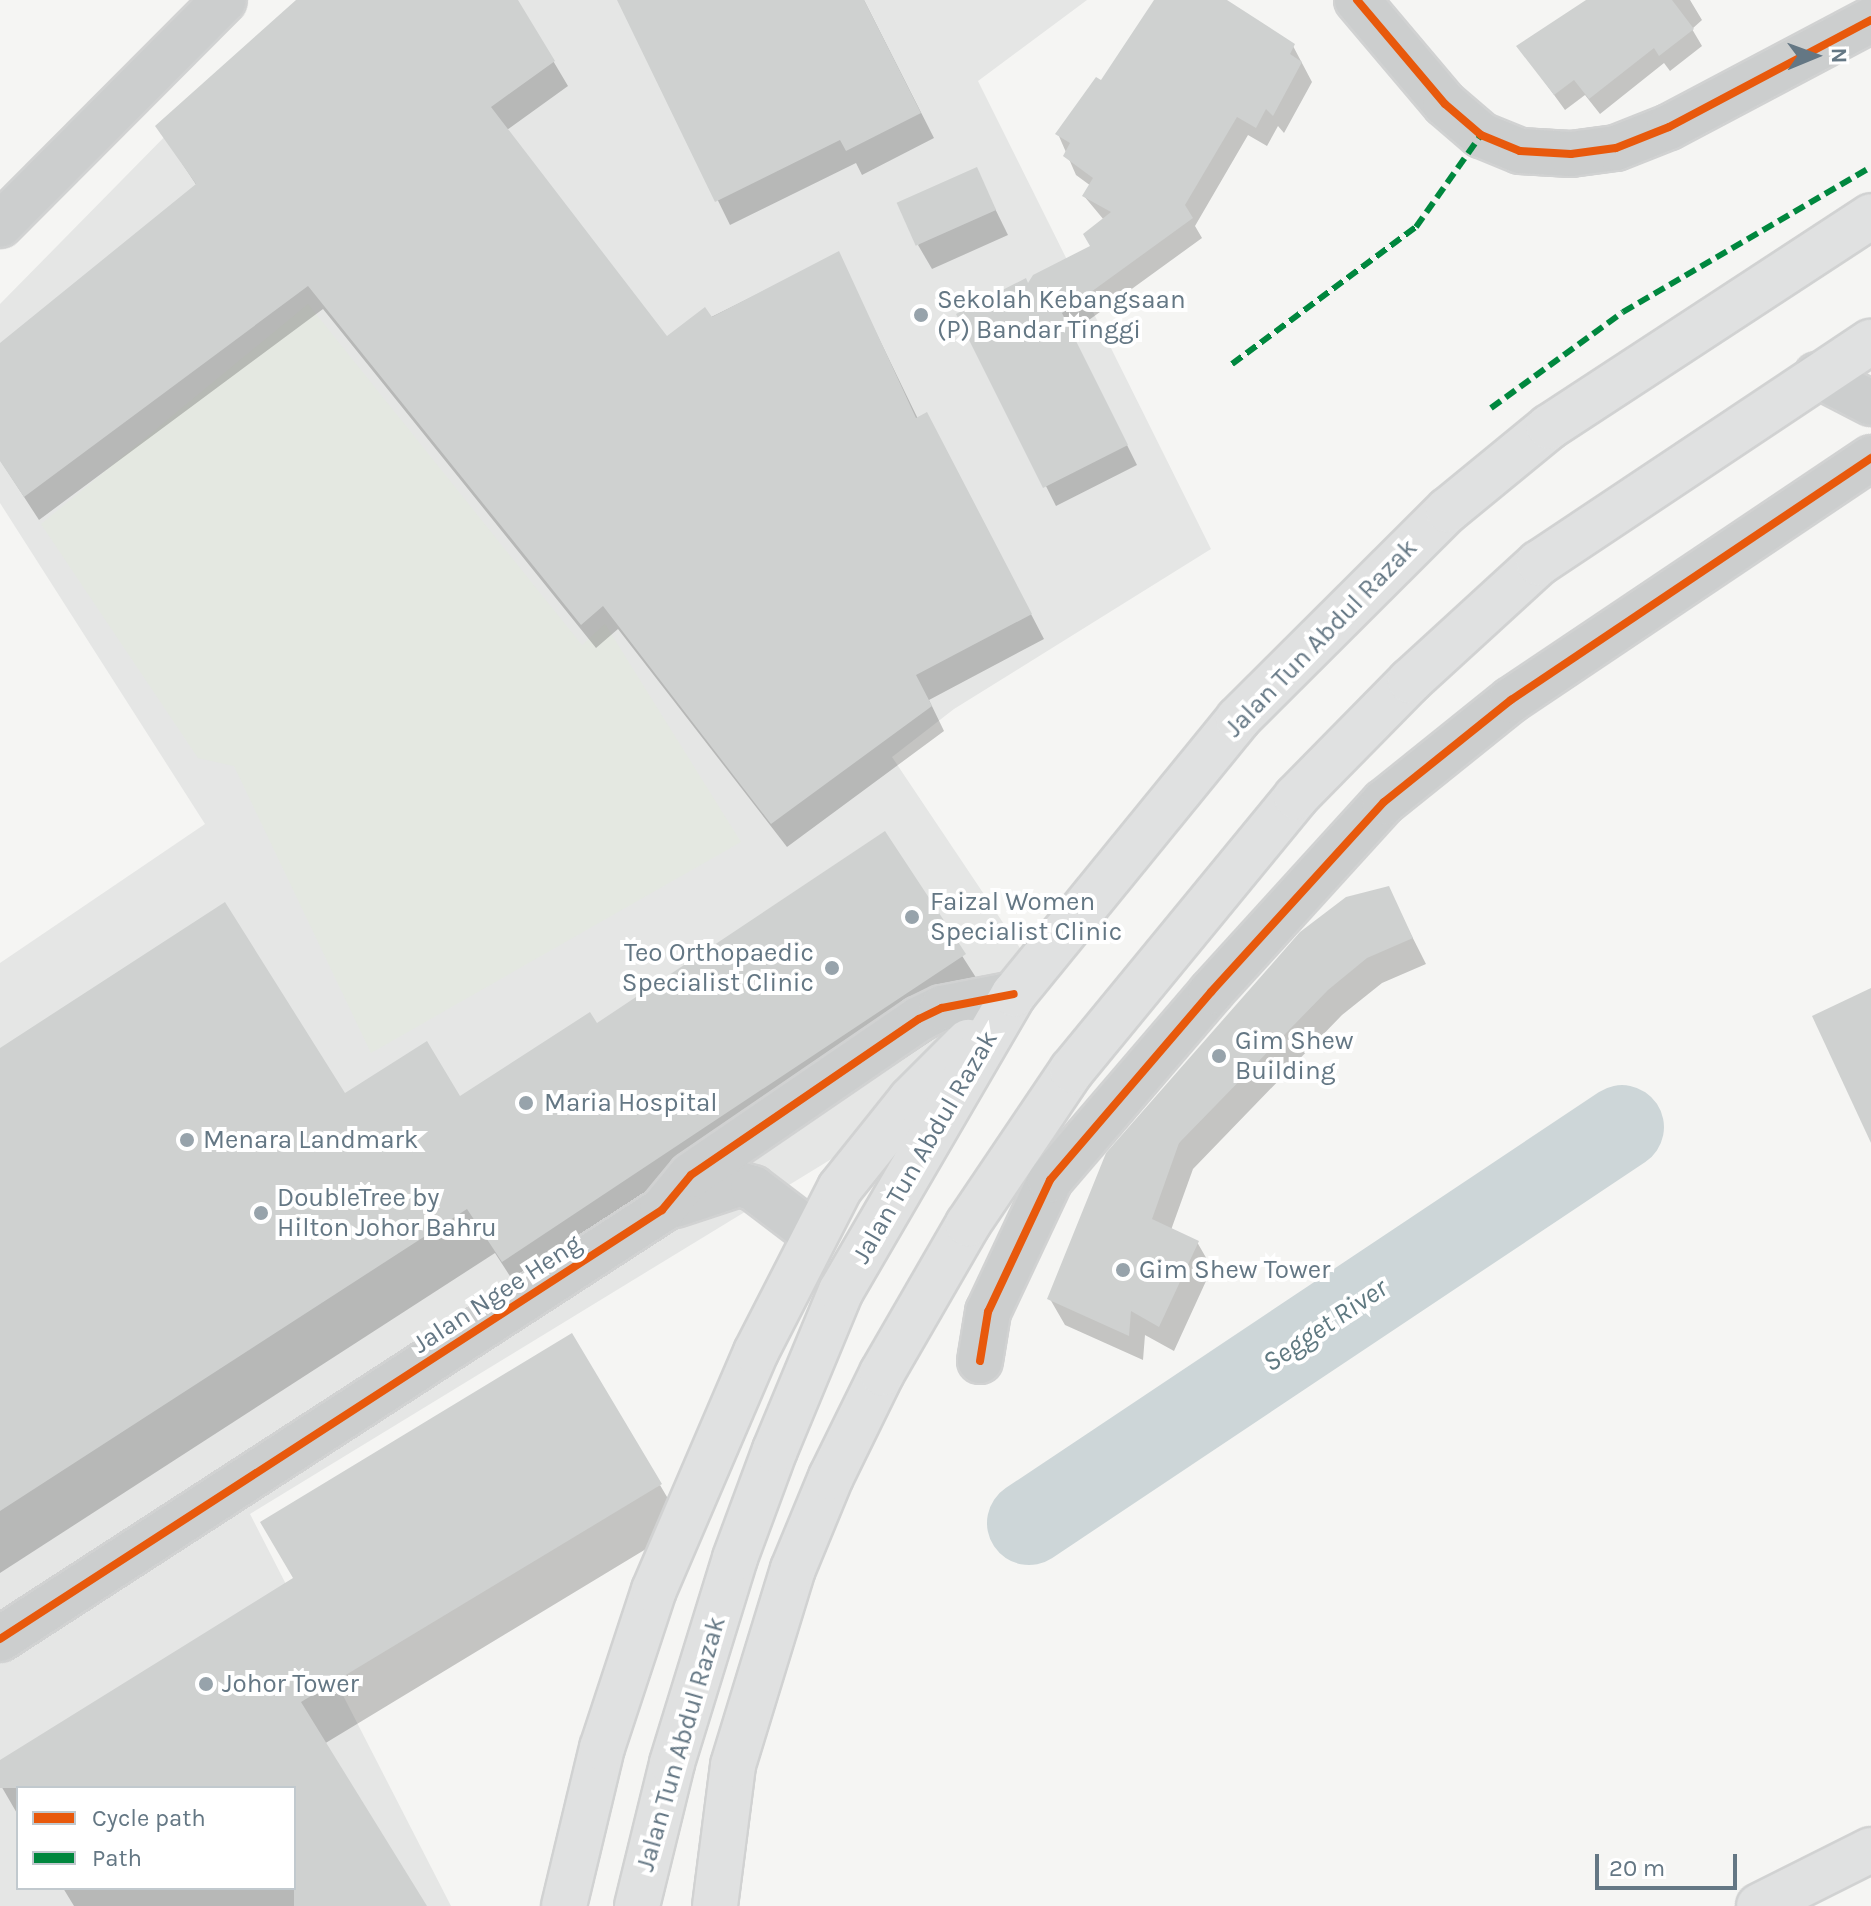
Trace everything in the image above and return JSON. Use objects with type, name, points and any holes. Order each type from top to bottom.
[{"type":"highway","name":"Jalan Tun Abdul Razak","points":[[637,1906],[672,1763],[735,1558],[811,1363],[841,1291],[1014,994],[1238,719],[1448,510],[1549,427],[1871,216]]},
{"type":"highway","points":[[715,1906],[733,1765],[793,1569],[831,1477],[882,1373],[968,1224],[1072,1070],[1296,797],[1410,681],[1539,563],[1817,375],[1871,342]]},
{"type":"highway","points":[[564,1906],[602,1748],[654,1590],[756,1352],[840,1188],[911,1099],[1014,994]]},
{"type":"highway","points":[[1759,1906],[1871,1850]]},
{"type":"street","points":[[0,225],[224,0]]},
{"type":"street","points":[[1357,0],[1445,104],[1481,135],[1520,151],[1571,154],[1616,148],[1669,127],[1871,20]]},
{"type":"street","points":[[1817,375],[1871,403]]},
{"type":"street","points":[[980,1361],[988,1312],[1050,1180],[1211,992],[1384,802],[1511,700],[1871,458]]},
{"type":"street","name":"Jalan Ngee Heng","points":[[0,1639],[662,1210],[691,1175],[919,1019],[942,1008],[1014,994]]},
{"type":"street","points":[[662,1210],[739,1184],[753,1188],[815,1235]]},
{"type":"shaded area","points":[[299,0],[1087,0],[978,81],[1211,549],[954,709],[892,757],[1030,963],[856,1144],[250,1514],[451,1906],[0,1906],[0,963],[205,824],[0,503],[0,304]]},
{"type":"shaded area","points":[[308,304],[582,645],[605,624],[741,842],[371,1053],[234,766],[198,758],[41,524]]},
{"type":"building","points":[[296,0],[518,0],[555,61],[491,107],[667,336],[705,307],[712,317],[839,251],[916,418],[927,412],[1032,614],[916,675],[932,706],[771,824],[603,606],[581,625],[308,286],[24,497],[0,461],[0,343],[196,184],[155,126]]},
{"type":"building","points":[[617,0],[864,0],[921,113],[846,151],[840,140],[715,202]]},
{"type":"building","points":[[1154,0],[1227,0],[1295,44],[1290,54],[1302,62],[1273,116],[1266,109],[1256,128],[1237,117],[1185,205],[1193,218],[1062,313],[1128,445],[1043,488],[956,314],[1026,278],[1028,283],[1033,275],[1090,246],[1083,234],[1111,212],[1082,196],[1093,178],[1063,156],[1070,143],[1055,134],[1096,77],[1101,80]]},
{"type":"building","points":[[1586,0],[1672,0],[1694,29],[1659,56],[1654,48],[1589,99],[1574,80],[1554,95],[1516,46]]},
{"type":"building","points":[[977,167],[996,210],[916,246],[897,203]]},
{"type":"building","name":"Menara Landmark","points":[[885,831],[966,954],[502,1262],[467,1209],[0,1511],[0,1048],[225,902],[345,1093],[427,1041],[460,1096],[590,1012],[597,1023]]},
{"type":"building","name":"Gim Shew Building","points":[[1389,886],[1413,938],[1367,958],[1328,990],[1179,1143],[1152,1219],[1199,1241],[1159,1327],[1131,1311],[1129,1336],[1047,1299],[1106,1153],[1300,932],[1346,897]]},
{"type":"building","points":[[1871,988],[1871,1143],[1812,1016]]},
{"type":"building","points":[[572,1333],[662,1484],[301,1702],[427,1906],[294,1906],[296,1786],[0,1788],[0,1760],[293,1578],[260,1522]]},
{"type":"waterway","name":"Segget River","points":[[1029,1523],[1622,1127]]},
{"type":"marked path","points":[[1232,364],[1416,227],[1481,135]]},
{"type":"marked path","points":[[1491,408],[1623,312],[1871,167]]},
{"type":"cycle path","points":[[1357,0],[1445,104],[1481,135],[1520,151],[1571,154],[1616,148],[1669,127],[1871,20]]},
{"type":"cycle path","points":[[980,1361],[988,1312],[1050,1180],[1211,992],[1384,802],[1511,700],[1871,458]]},
{"type":"cycle path","points":[[0,1639],[662,1210],[691,1175],[919,1019],[942,1008],[1014,994]]},
{"type":"place","name":"Sekolah Kebangsaan (P) Bandar Tinggi","points":[[921,315]]},
{"type":"place","name":"Faizal Women Specialist Clinic","points":[[912,917]]},
{"type":"place","name":"Teo Orthopaedic Specialist Clinic","points":[[832,968]]},
{"type":"place","name":"Gim Shew Building","points":[[1219,1056]]},
{"type":"place","name":"Maria Hospital","points":[[526,1103]]},
{"type":"place","name":"Menara Landmark","points":[[187,1140]]},
{"type":"place","name":"DoubleTree by Hilton Johor Bahru","points":[[261,1213]]},
{"type":"place","name":"Gim Shew Tower","points":[[1123,1270]]},
{"type":"place","name":"Johor Tower","points":[[206,1684]]}]
